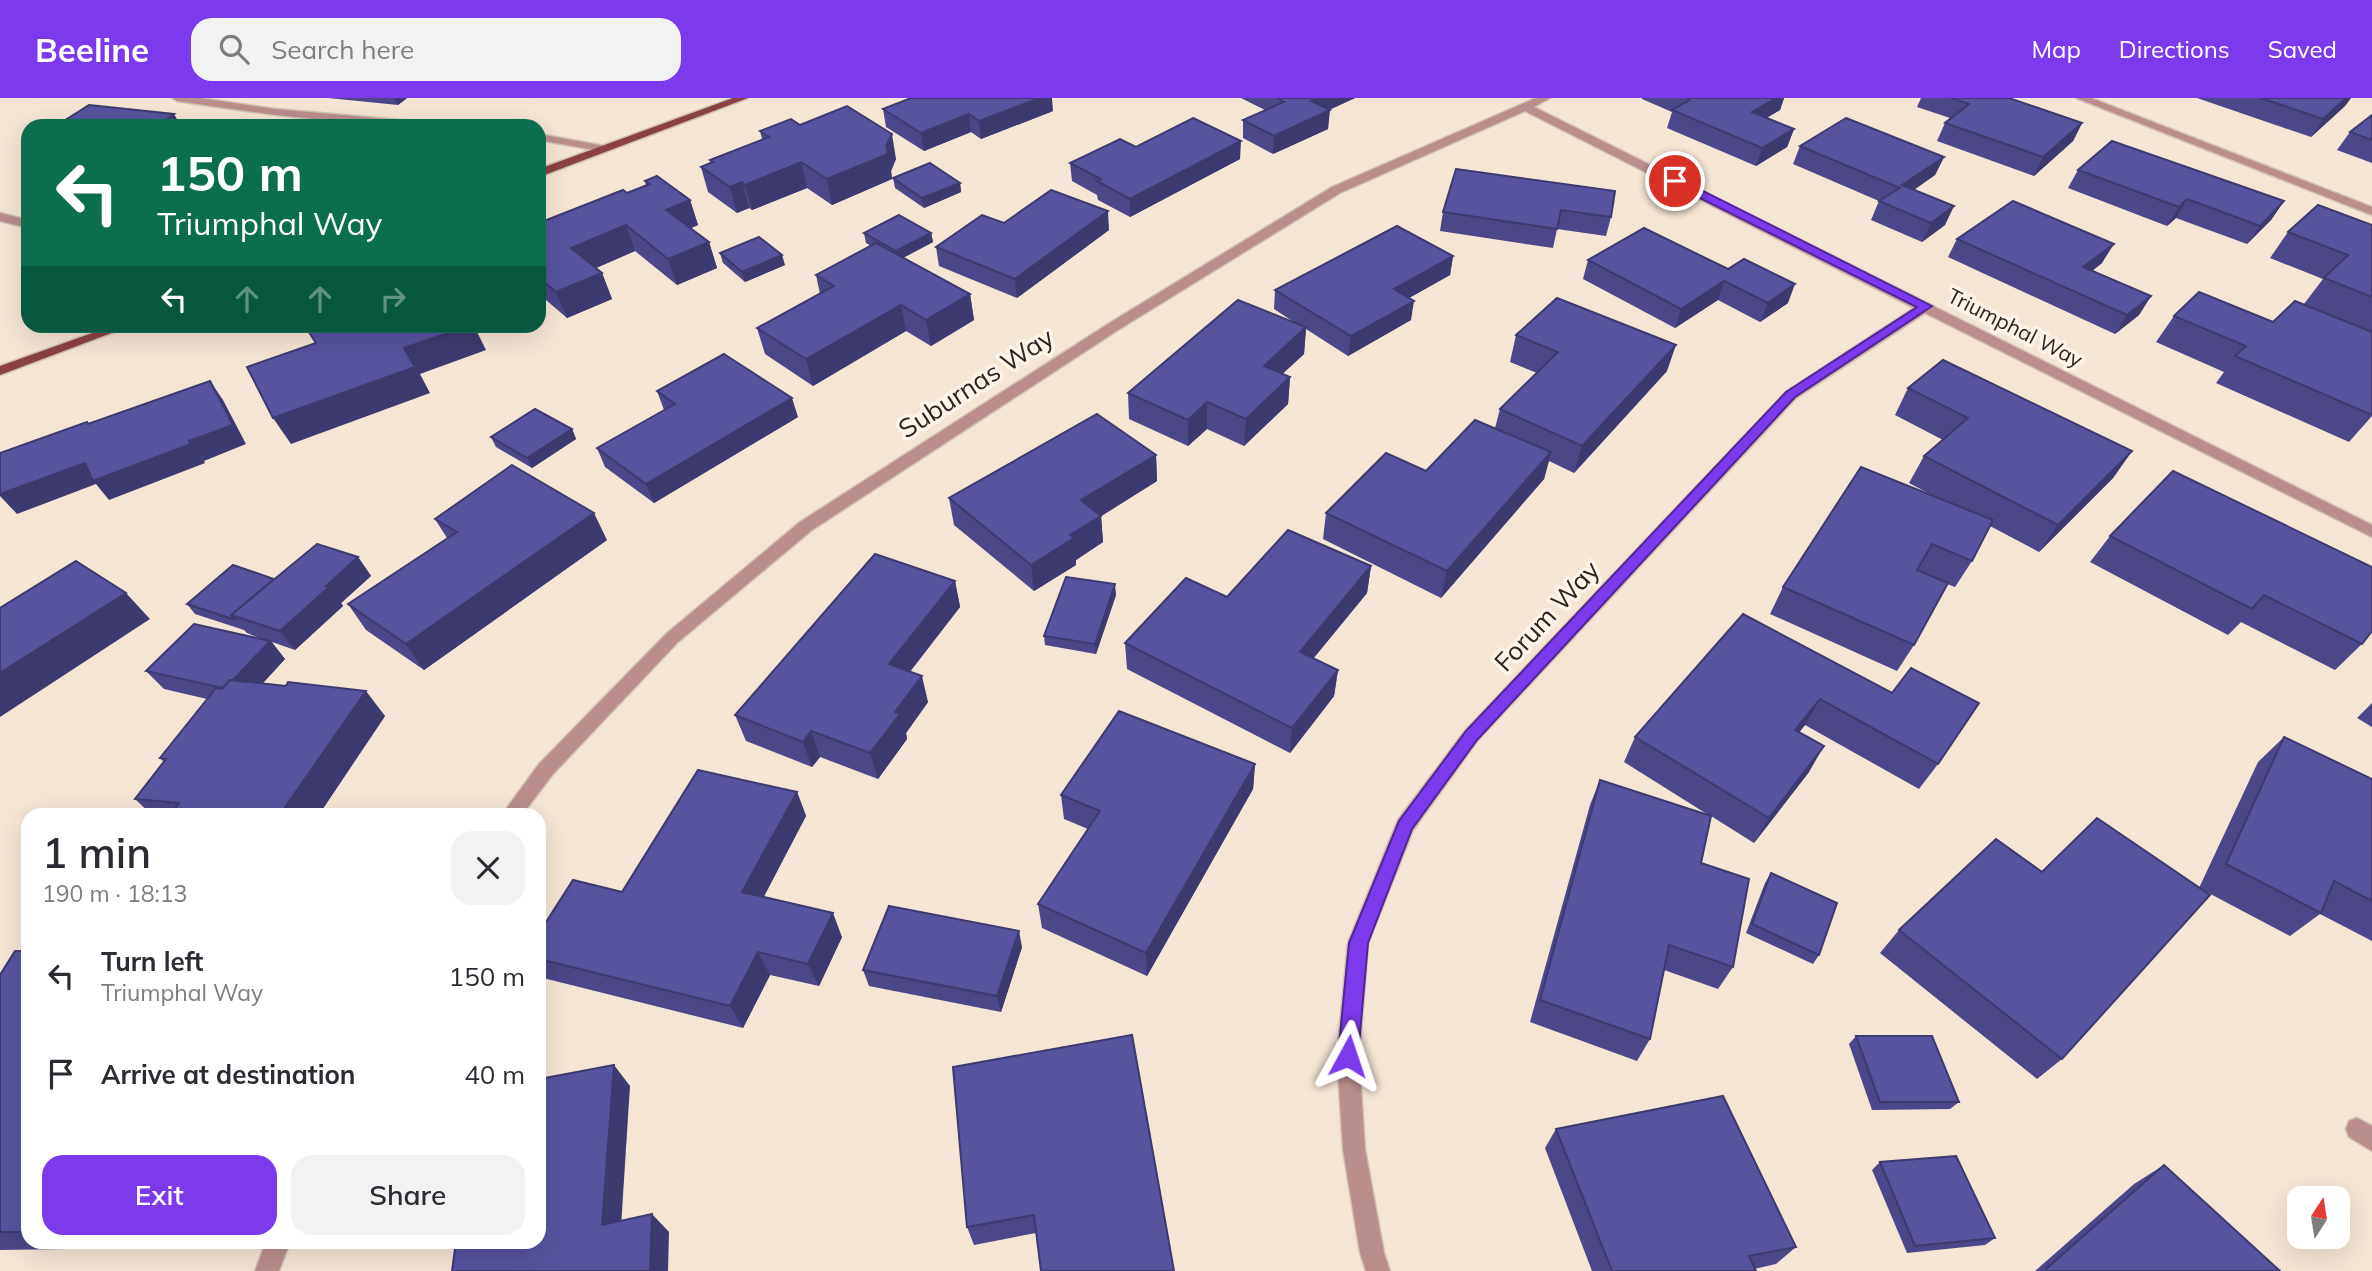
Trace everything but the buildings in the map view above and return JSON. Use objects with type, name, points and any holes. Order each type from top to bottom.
[{"type":"main road","points":[[546,170],[743,98]]},
{"type":"main road","points":[[0,371],[104,333]]},
{"type":"street","points":[[177,98],[275,112],[354,119]]},
{"type":"street","name":"Suburnas Way","points":[[516,808],[547,769],[672,638],[806,526],[1124,320],[1336,190],[1545,98]]},
{"type":"street","points":[[2081,98],[2372,211]]},
{"type":"street","name":"Triumphal Way","points":[[1525,107],[2372,532]]},
{"type":"street","points":[[546,137],[605,149]]},
{"type":"street","points":[[0,217],[21,222]]},
{"type":"street","name":"Forum Way","points":[[1378,1271],[1372,1253],[1354,1149],[1348,1056],[1359,943],[1405,826],[1471,736],[1790,395],[1926,306]]},
{"type":"street","points":[[267,1271],[275,1249]]},
{"type":"route","points":[[1348,1056],[1359,943],[1405,826],[1471,736],[1790,395],[1926,306],[1675,181]]}]
